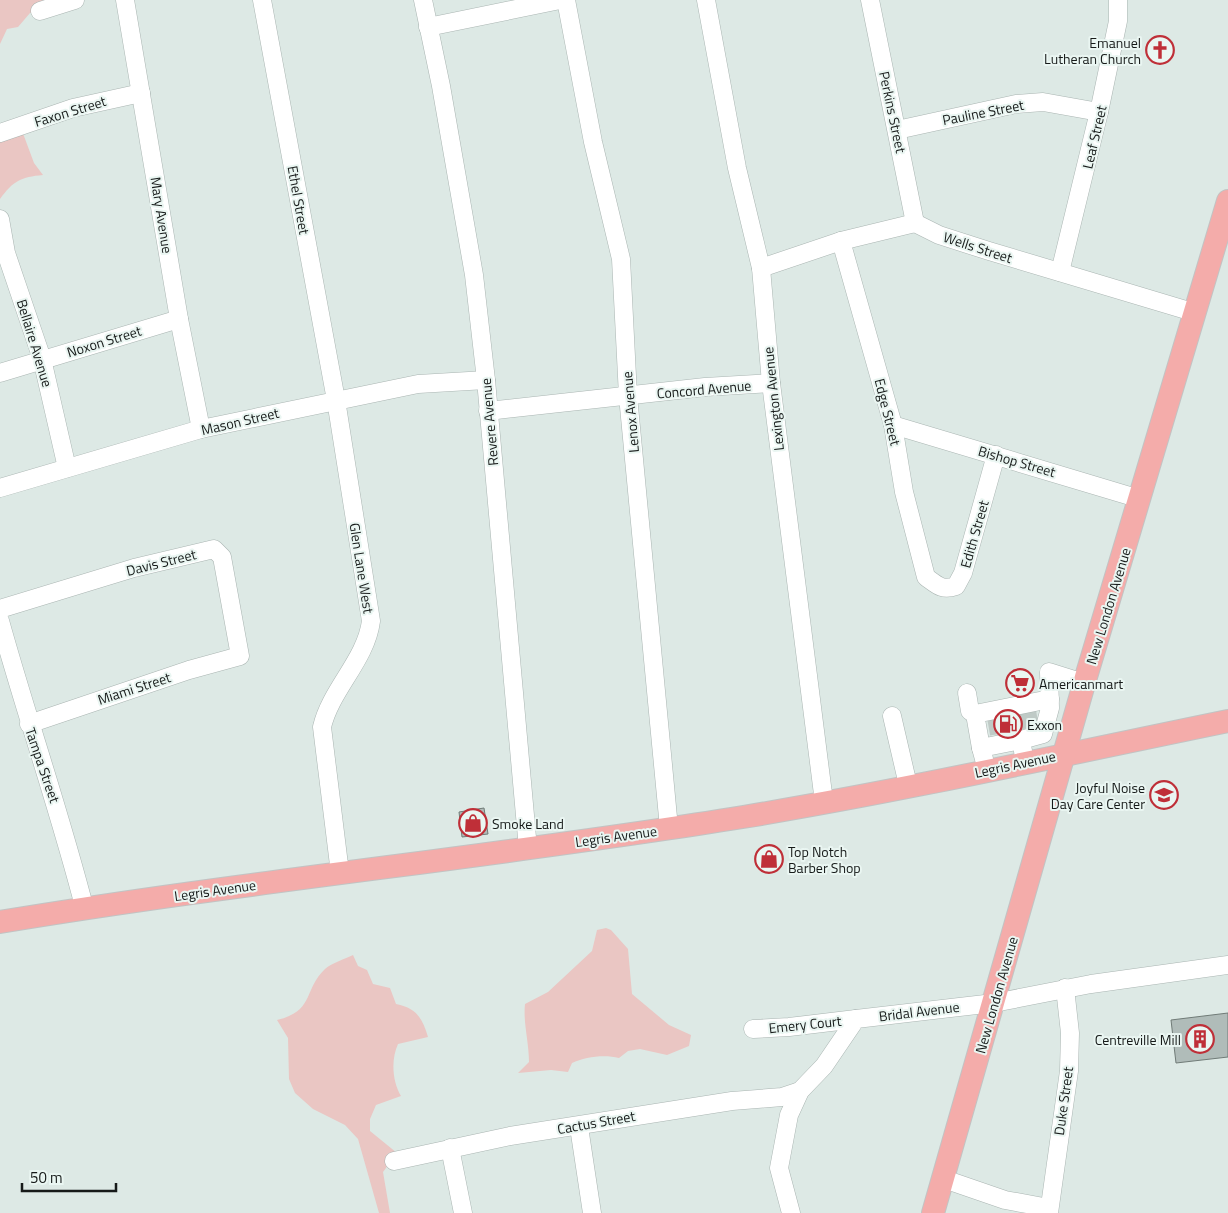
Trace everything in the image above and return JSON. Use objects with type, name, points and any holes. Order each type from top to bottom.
[{"type":"main road","name":"New London Avenue","points":[[933,1213],[1066,753],[1084,683],[1228,201]]},
{"type":"main road","name":"Legris Avenue","points":[[0,922],[669,828],[824,802],[1228,721]]},
{"type":"street","points":[[40,11],[75,0]]},
{"type":"street","name":"Mary Avenue","points":[[125,0],[179,319],[201,429]]},
{"type":"street","name":"Ethel Street","points":[[262,0],[336,400]]},
{"type":"street","name":"Revere Avenue","points":[[423,0],[463,204],[474,276],[486,380],[528,849]]},
{"type":"street","points":[[428,28],[560,0]]},
{"type":"street","name":"Lenox Avenue","points":[[566,0],[595,152],[621,259],[628,396],[669,828]]},
{"type":"street","name":"Lexington Avenue","points":[[706,0],[737,168],[761,268],[770,383],[824,802]]},
{"type":"street","name":"Perkins Street","points":[[870,0],[915,223]]},
{"type":"street","name":"Leaf Street","points":[[1060,272],[1100,112],[1118,21],[1118,0]]},
{"type":"street","name":"Faxon Street","points":[[0,133],[73,108],[141,93]]},
{"type":"street","name":"Pauline Street","points":[[897,130],[1016,104],[1043,102],[1100,112]]},
{"type":"street","name":"Bellaire Avenue","points":[[0,219],[6,253],[42,360],[67,468]]},
{"type":"street","points":[[761,268],[841,241],[915,223]]},
{"type":"street","name":"Wells Street","points":[[915,223],[939,235],[1196,313]]},
{"type":"street","name":"Edge Street","points":[[841,241],[893,425],[904,492],[926,577],[932,581]]},
{"type":"street","name":"Noxon Street","points":[[0,373],[179,319]]},
{"type":"street","name":"Mason Street","points":[[0,488],[201,429],[418,384],[486,380]]},
{"type":"street","name":"Concord Avenue","points":[[488,411],[705,387],[770,383]]},
{"type":"street","name":"Glen Lane West","points":[[336,400],[371,621],[369,637],[326,711],[322,727],[340,873]]},
{"type":"street","name":"Bishop Street","points":[[893,425],[1140,499]]},
{"type":"street","name":"Edith Street","points":[[932,581],[936,586],[948,589],[956,586],[963,573],[996,455]]},
{"type":"street","name":"Davis Street","points":[[0,609],[134,568],[214,548],[222,557],[240,656]]},
{"type":"street","name":"Tampa Street","points":[[0,621],[29,724],[63,824],[85,910]]},
{"type":"street","name":"Miami Street","points":[[29,724],[189,670],[240,656]]},
{"type":"street","points":[[968,693],[970,712],[1043,734],[1050,708],[1049,672],[1084,683]]},
{"type":"street","points":[[982,748],[1050,699]]},
{"type":"street","points":[[975,714],[986,770]]},
{"type":"street","points":[[892,716],[908,785]]},
{"type":"street","points":[[1014,725],[1026,762]]},
{"type":"street","name":"Bridal Avenue","points":[[856,1019],[994,1003],[1065,988],[1228,965]]},
{"type":"street","name":"Duke Street","points":[[1049,1211],[1068,1071],[1070,1033],[1065,988]]},
{"type":"street","points":[[791,1213],[779,1168],[790,1115],[800,1090],[824,1066],[856,1019]]},
{"type":"street","name":"Emery Court","points":[[753,1029],[856,1019]]},
{"type":"street","name":"Cactus Street","points":[[394,1161],[450,1148],[660,1111],[732,1101],[782,1097],[800,1090]]},
{"type":"street","points":[[579,1126],[592,1213]]},
{"type":"street","points":[[450,1148],[463,1213]]},
{"type":"street","points":[[944,1179],[1005,1200],[1049,1211]]},
{"type":"shaded area","points":[[0,0],[65,0],[30,13],[18,27],[7,29],[0,44]]},
{"type":"shaded area","points":[[21,128],[34,163],[43,175],[18,181],[0,199],[0,133]]},
{"type":"shaded area","points":[[606,928],[611,930],[628,949],[632,994],[669,1025],[691,1035],[689,1046],[667,1055],[640,1049],[628,1051],[619,1058],[601,1056],[583,1059],[572,1063],[568,1072],[551,1070],[518,1073],[529,1062],[525,1004],[548,992],[592,951],[597,930]]},
{"type":"shaded area","points":[[353,955],[358,966],[367,970],[373,984],[390,988],[396,1004],[409,1008],[417,1014],[428,1037],[398,1044],[394,1056],[394,1077],[401,1096],[376,1105],[370,1119],[370,1131],[397,1153],[383,1172],[390,1213],[379,1213],[358,1139],[345,1125],[313,1109],[295,1093],[289,1079],[288,1038],[277,1020],[289,1016],[303,1005],[318,977],[325,969]]},
{"type":"building","name":"Smoke Land","points":[[484,808],[488,834],[462,837],[459,812]]},
{"type":"building","name":"Centreville Mill","points":[[1228,1013],[1228,1057],[1176,1063],[1171,1020]]},
{"type":"tunnel","points":[[1027,711],[1030,728]]},
{"type":"tunnel","points":[[1011,714],[1015,731]]},
{"type":"tunnel","points":[[996,717],[999,734]]},
{"type":"place","name":"Emanuel Lutheran Church","points":[[1160,50]]},
{"type":"place","name":"Americanmart","points":[[1020,683]]},
{"type":"place","name":"Exxon","points":[[1008,724]]},
{"type":"place","name":"Joyful Noise Day Care Center","points":[[1164,795]]},
{"type":"place","name":"Smoke Land","points":[[473,823]]},
{"type":"place","name":"Top Notch Barber Shop","points":[[769,859]]},
{"type":"place","name":"Centreville Mill","points":[[1200,1039]]}]
